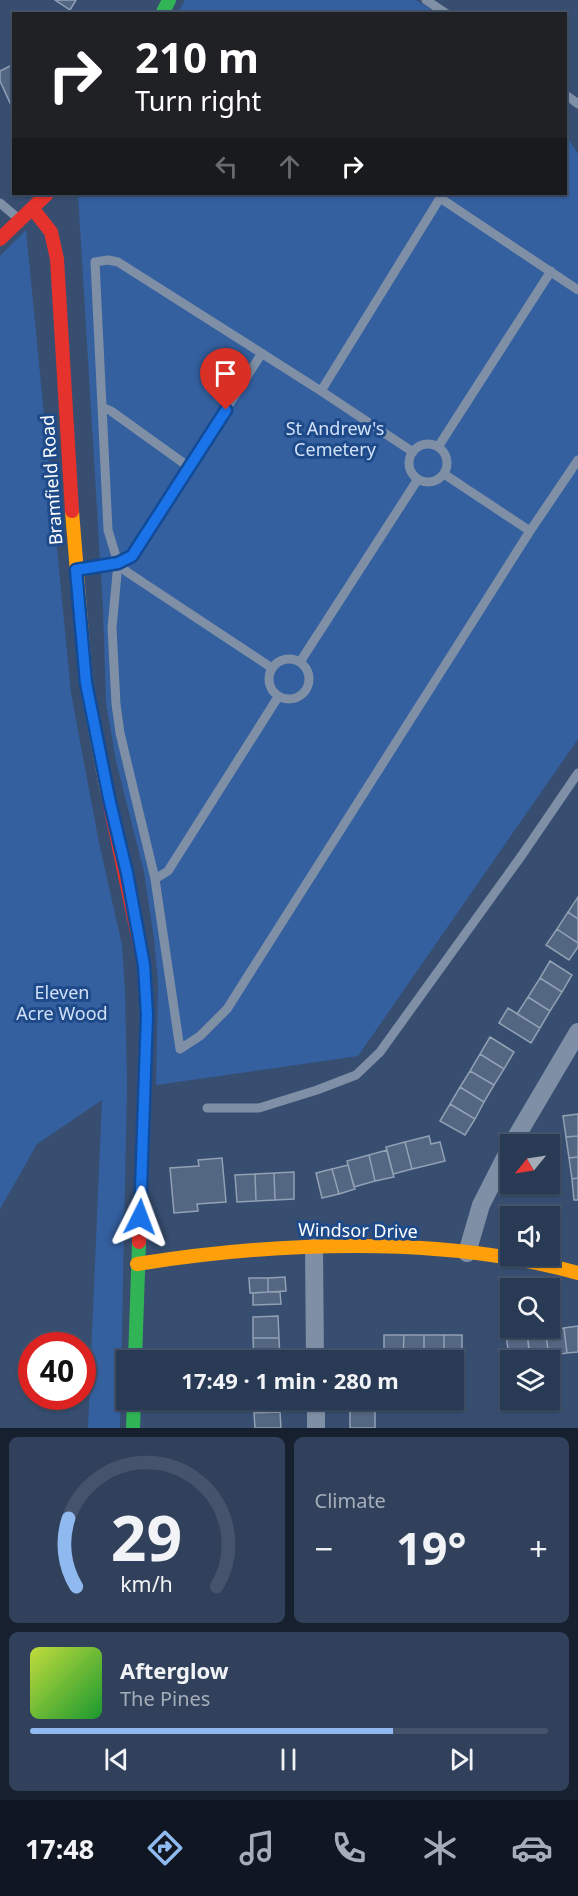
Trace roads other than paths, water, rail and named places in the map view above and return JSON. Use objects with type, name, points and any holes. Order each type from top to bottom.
[{"type":"street","points":[[0,239],[46,195]]},
{"type":"street","name":"Bramfield Road","points":[[33,210],[51,232],[57,259],[76,570],[86,683],[127,873],[144,965],[147,1015],[135,1350]]},
{"type":"street","points":[[518,1134],[578,1032]]},
{"type":"street","points":[[466,1253],[481,1206],[500,1168]]},
{"type":"street","points":[[314,1246],[315,1350]]},
{"type":"street","name":"Windsor Drive","points":[[137,1264],[223,1251],[314,1246],[390,1247],[466,1253],[543,1263],[578,1273]]},
{"type":"street","points":[[133,1428],[134,1410]]},
{"type":"street","points":[[316,1410],[316,1428]]},
{"type":"lane","points":[[426,0],[444,12]]},
{"type":"lane","points":[[321,391],[436,196],[578,290]]},
{"type":"lane","points":[[0,203],[21,220]]},
{"type":"lane","points":[[412,453],[321,391],[118,262],[108,260],[95,262],[108,530],[118,563],[112,627],[116,704],[120,734],[155,879],[180,1050],[200,1036],[227,1009],[530,531],[578,460]]},
{"type":"lane","points":[[438,447],[551,271]]},
{"type":"lane","points":[[76,570],[118,563],[132,556],[262,353]]},
{"type":"lane","points":[[102,407],[111,411],[189,467]]},
{"type":"lane","points":[[424,445],[438,447],[447,459],[444,474],[432,482],[418,479],[412,474],[410,467],[412,453],[424,445]]},
{"type":"lane","points":[[444,474],[530,531]]},
{"type":"lane","points":[[300,662],[418,479]]},
{"type":"lane","points":[[118,563],[139,581],[272,668]]},
{"type":"lane","points":[[285,659],[300,662],[309,675],[306,691],[293,699],[285,700],[278,697],[269,684],[272,668],[285,659]]},
{"type":"lane","points":[[155,879],[168,871],[278,697]]},
{"type":"lane","points":[[207,1108],[259,1108],[356,1075],[380,1052],[578,773]]},
{"type":"park label","name":"St Andrew's Cemetery","points":[[335,439]]},
{"type":"park label","name":"Eleven Acre Wood","points":[[62,1003]]}]
